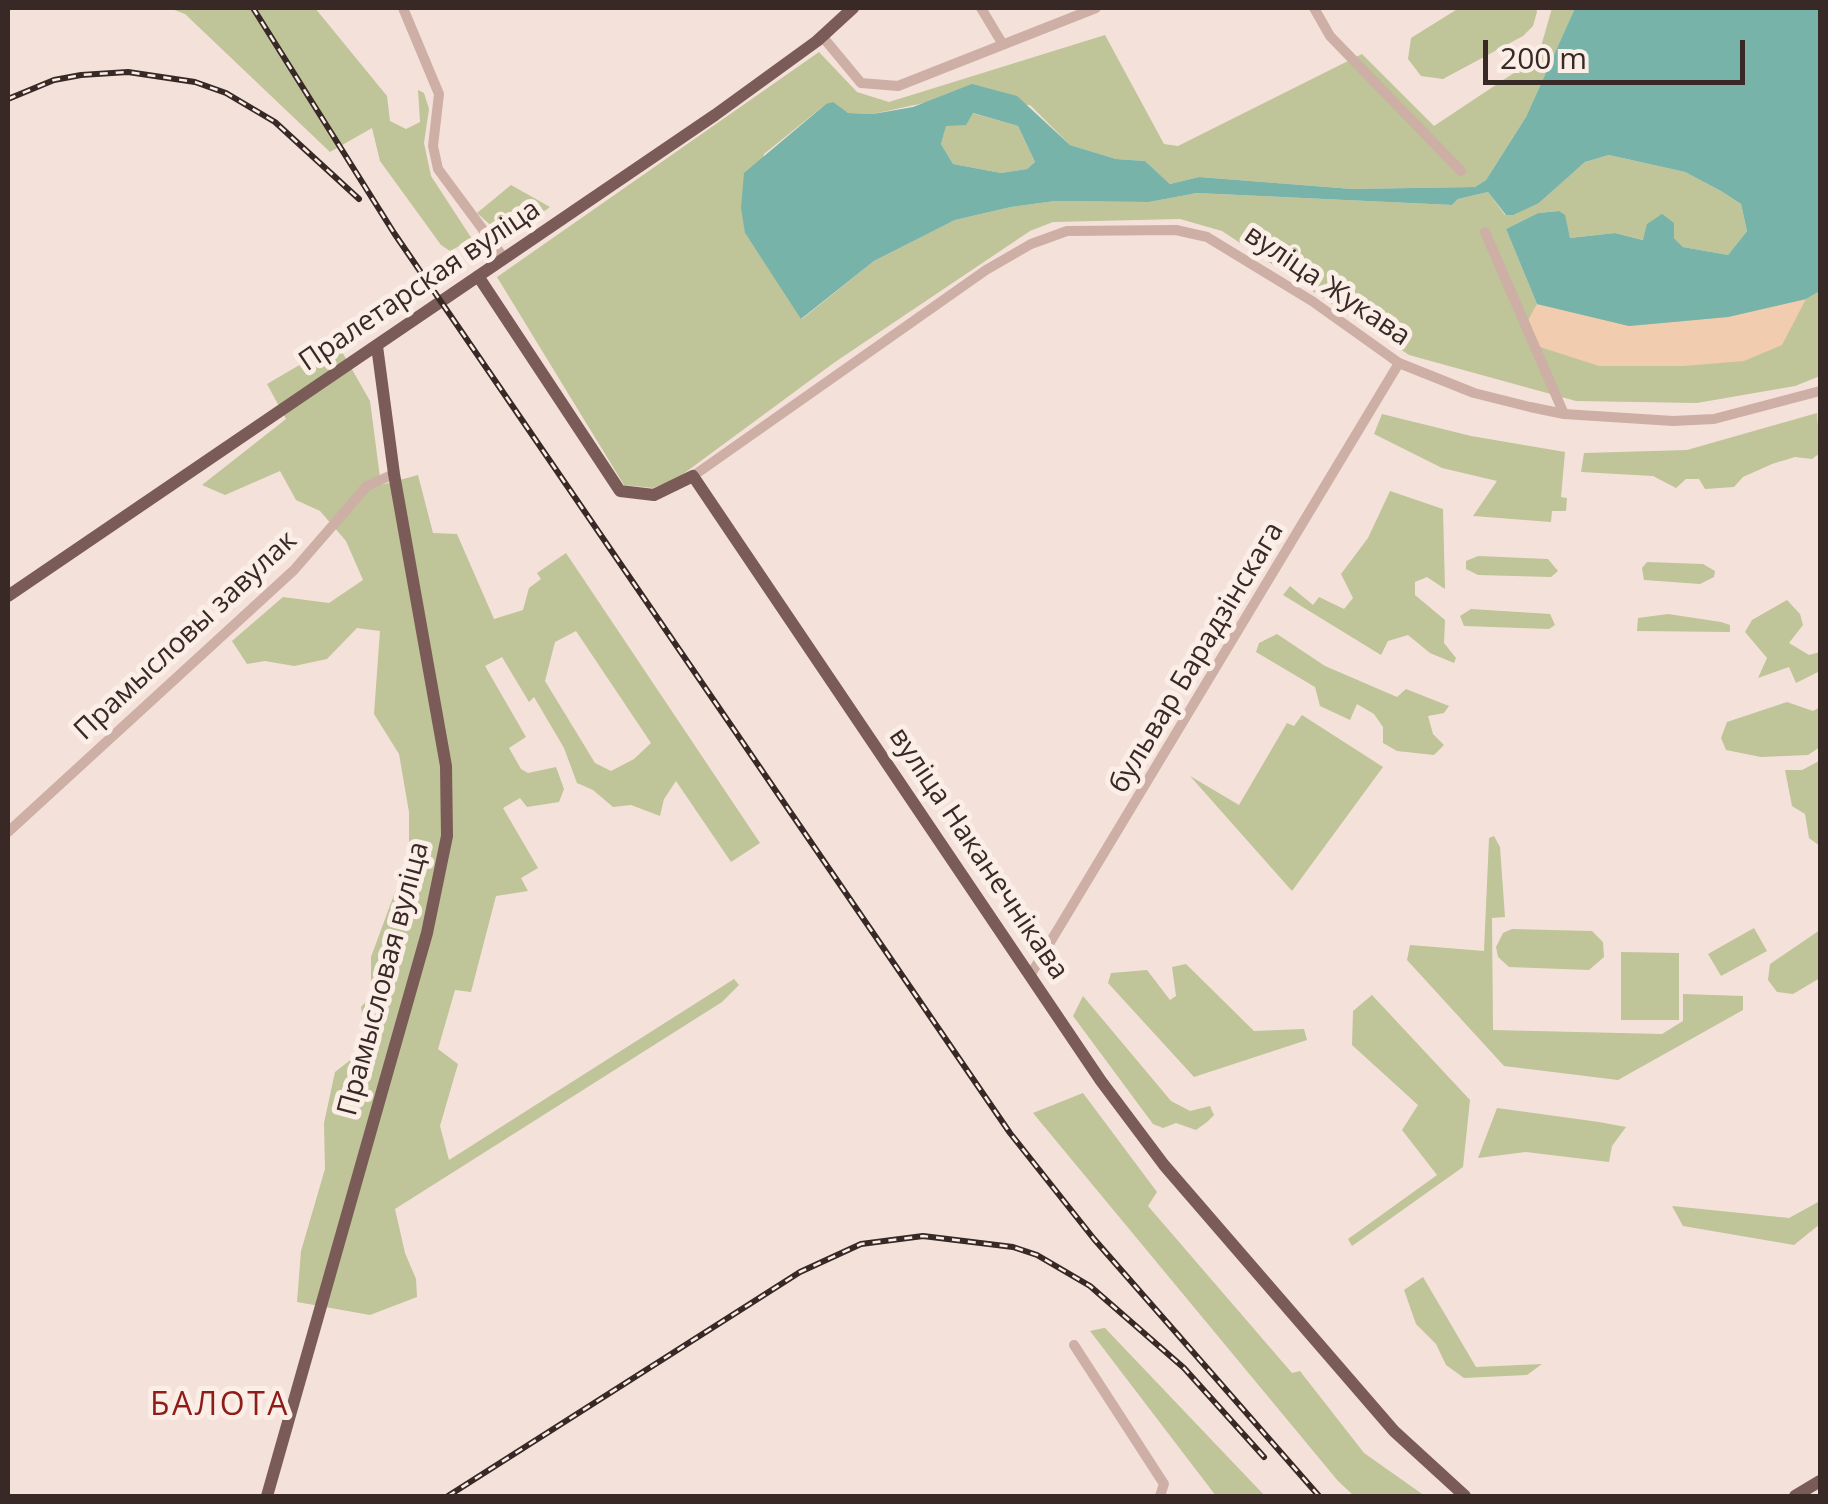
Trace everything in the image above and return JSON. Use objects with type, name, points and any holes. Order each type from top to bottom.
[{"type":"main road","name":"Пралетарская вуліца","points":[[8,596],[504,258],[822,36],[853,8]]},
{"type":"main road","points":[[478,276],[620,490],[654,495],[693,476]]},
{"type":"main road","name":"Прамысловая вуліца","points":[[267,1496],[427,933],[447,836],[446,766],[394,474],[377,346]]},
{"type":"main road","name":"вуліца Наканечнікава","points":[[693,476],[1101,1081],[1164,1165],[1394,1431],[1465,1496]]},
{"type":"main road","points":[[1795,1496],[1820,1481]]},
{"type":"street","points":[[403,8],[439,94],[433,146],[438,169],[504,258]]},
{"type":"street","points":[[981,8],[1002,43]]},
{"type":"street","points":[[822,36],[861,83],[898,86],[1096,8]]},
{"type":"street","points":[[1314,8],[1330,36],[1460,171]]},
{"type":"street","name":"вуліца Жукава","points":[[693,476],[986,270],[1031,244],[1067,231],[1176,230],[1208,237],[1296,290],[1398,363],[1474,393],[1564,414],[1636,421],[1714,418],[1820,391]]},
{"type":"street","points":[[1485,232],[1564,414]]},
{"type":"street","name":"бульвар Барадзінскага","points":[[1031,974],[1398,363]]},
{"type":"street","name":"Прамысловы завулак","points":[[8,832],[294,570],[368,486],[394,474]]},
{"type":"street","points":[[1074,1345],[1164,1484],[1176,1496]]},
{"type":"street","points":[[1160,1496],[1164,1484]]},
{"type":"green space","points":[[169,8],[315,8],[387,96],[390,121],[406,129],[420,122],[418,90],[424,93],[429,109],[424,143],[431,176],[472,239],[450,251],[441,245],[380,161],[372,128],[330,152],[185,14]]},
{"type":"green space","points":[[1459,8],[1536,8],[1537,12],[1533,26],[1523,36],[1443,79],[1421,76],[1408,59],[1411,38]]},
{"type":"green space","points":[[1552,8],[1575,8],[1526,117],[1486,180],[1475,187],[1352,189],[1199,177],[1170,184],[1145,161],[1116,159],[1070,145],[1030,105],[933,101],[873,114],[848,113],[826,104],[764,154],[745,233],[802,319],[874,261],[955,220],[1011,207],[1055,201],[1149,202],[1197,193],[1452,205],[1458,199],[1488,192],[1505,215],[1539,203],[1585,162],[1609,155],[1685,172],[1721,191],[1741,204],[1747,231],[1728,255],[1683,247],[1674,238],[1644,240],[1615,233],[1570,238],[1564,215],[1558,211],[1538,213],[1506,229],[1537,304],[1806,299],[1820,291],[1820,376],[1795,386],[1697,403],[1576,401],[1409,355],[1222,231],[1180,219],[1053,222],[1030,231],[835,362],[675,480],[653,488],[624,485],[497,277],[819,52],[857,92],[889,102],[1105,35],[1164,144],[1178,146],[1362,54],[1434,126],[1538,57]]},
{"type":"green space","points":[[972,113],[1018,126],[1035,162],[1027,169],[1001,173],[953,164],[941,144],[946,125]]},
{"type":"green space","points":[[511,185],[550,207],[506,239],[477,213]]},
{"type":"green space","points":[[361,329],[366,334],[341,350],[370,401],[381,485],[418,475],[433,533],[457,534],[494,619],[523,610],[529,588],[541,579],[537,573],[566,553],[760,843],[731,862],[676,781],[664,799],[660,816],[631,805],[613,807],[593,790],[577,783],[564,748],[534,697],[529,702],[502,657],[485,666],[526,737],[509,748],[521,769],[528,773],[556,767],[564,789],[559,802],[527,807],[520,798],[503,808],[538,868],[521,878],[528,891],[496,896],[471,992],[455,990],[438,1049],[458,1064],[440,1126],[449,1160],[734,979],[739,985],[722,1002],[395,1209],[405,1253],[416,1279],[417,1297],[370,1315],[297,1302],[301,1251],[325,1169],[324,1123],[335,1072],[367,1047],[361,1007],[371,996],[371,957],[409,854],[409,812],[399,754],[374,714],[380,631],[357,628],[327,659],[294,666],[265,661],[247,664],[232,641],[283,597],[329,603],[363,580],[346,541],[320,511],[296,500],[280,471],[225,495],[202,485],[286,419],[267,384]],"holes":[[[576,631],[651,743],[634,759],[611,771],[595,763],[545,681],[555,642]]]},
{"type":"green space","points":[[1817,413],[1820,453],[1812,459],[1795,457],[1772,464],[1743,477],[1734,487],[1705,489],[1699,479],[1686,479],[1676,488],[1653,476],[1581,472],[1584,453],[1687,450]]},
{"type":"green space","points":[[1382,414],[1471,436],[1565,452],[1561,497],[1567,498],[1566,511],[1552,511],[1551,522],[1473,516],[1497,481],[1442,468],[1374,434]]},
{"type":"green space","points":[[1390,491],[1443,509],[1445,589],[1427,577],[1415,582],[1415,595],[1445,620],[1444,643],[1456,658],[1454,663],[1430,653],[1408,635],[1388,641],[1381,655],[1283,595],[1290,586],[1313,605],[1319,597],[1344,609],[1353,598],[1341,574],[1368,538]]},
{"type":"green space","points":[[1478,556],[1548,559],[1558,571],[1551,577],[1478,575],[1466,569],[1466,561]]},
{"type":"green space","points":[[1647,562],[1703,564],[1715,571],[1714,577],[1700,584],[1644,580],[1642,568]]},
{"type":"green space","points":[[1787,600],[1800,614],[1803,625],[1789,643],[1809,655],[1820,652],[1820,671],[1796,683],[1789,667],[1758,678],[1767,658],[1745,632],[1752,620]]},
{"type":"green space","points":[[1471,609],[1550,614],[1555,625],[1549,629],[1464,626],[1460,616]]},
{"type":"green space","points":[[1668,614],[1721,622],[1730,625],[1730,632],[1637,631],[1638,618]]},
{"type":"green space","points":[[1277,634],[1325,666],[1397,697],[1406,689],[1449,706],[1444,713],[1428,716],[1433,734],[1444,745],[1434,755],[1397,751],[1383,743],[1383,727],[1374,714],[1357,704],[1350,720],[1320,706],[1315,687],[1256,652],[1259,643]]},
{"type":"green space","points":[[1787,702],[1813,711],[1820,707],[1820,747],[1808,755],[1761,757],[1726,750],[1721,738],[1727,722]]},
{"type":"green space","points":[[1302,715],[1383,767],[1292,891],[1190,776],[1239,805],[1287,723],[1294,726]]},
{"type":"green space","points":[[1819,761],[1820,846],[1809,838],[1805,814],[1792,806],[1785,770],[1802,770]]},
{"type":"green space","points":[[1494,836],[1500,847],[1505,917],[1492,918],[1493,1030],[1662,1034],[1683,1021],[1683,994],[1743,996],[1743,1010],[1618,1080],[1504,1066],[1407,960],[1410,945],[1484,951],[1489,838]]},
{"type":"green space","points":[[1754,928],[1767,951],[1721,976],[1708,954]]},
{"type":"green space","points":[[1512,929],[1592,931],[1603,942],[1604,957],[1589,970],[1509,967],[1498,957],[1496,947],[1503,933]]},
{"type":"green space","points":[[1820,930],[1820,978],[1793,994],[1777,992],[1768,980],[1770,964]]},
{"type":"green space","points":[[1621,952],[1679,953],[1679,1020],[1621,1020]]},
{"type":"green space","points":[[1186,964],[1254,1031],[1304,1029],[1307,1040],[1194,1077],[1108,983],[1111,973],[1147,970],[1170,1000],[1176,996],[1172,967]]},
{"type":"green space","points":[[1372,995],[1470,1100],[1463,1167],[1352,1246],[1348,1239],[1437,1175],[1402,1130],[1418,1105],[1352,1045],[1353,1011]]},
{"type":"green space","points":[[1083,996],[1171,1101],[1190,1111],[1210,1106],[1214,1115],[1196,1130],[1176,1123],[1163,1128],[1153,1124],[1073,1016]]},
{"type":"green space","points":[[1083,1093],[1157,1192],[1148,1206],[1292,1373],[1300,1371],[1364,1453],[1425,1496],[1354,1496],[1338,1481],[1033,1113]]},
{"type":"green space","points":[[1497,1108],[1626,1127],[1612,1146],[1609,1162],[1526,1152],[1478,1158]]},
{"type":"green space","points":[[1820,1201],[1820,1224],[1794,1245],[1683,1226],[1672,1206],[1789,1218]]},
{"type":"green space","points":[[1423,1277],[1476,1367],[1542,1364],[1527,1375],[1464,1378],[1446,1365],[1436,1344],[1416,1324],[1404,1290]]},
{"type":"green space","points":[[1104,1328],[1265,1496],[1216,1496],[1090,1331]]},
{"type":"sand","points":[[1806,299],[1782,345],[1744,361],[1599,366],[1537,346],[1527,322],[1537,304],[1629,326],[1728,317]]},
{"type":"water","points":[[1575,8],[1820,8],[1820,291],[1806,299],[1728,317],[1629,326],[1537,304],[1506,229],[1538,213],[1559,211],[1565,215],[1570,238],[1615,233],[1643,240],[1647,224],[1662,214],[1674,223],[1674,238],[1683,247],[1728,255],[1747,231],[1741,204],[1721,191],[1685,172],[1609,155],[1585,162],[1539,203],[1513,215],[1506,215],[1488,192],[1458,199],[1452,205],[1197,193],[1149,202],[1055,201],[1011,207],[955,220],[874,261],[801,319],[745,233],[741,208],[744,173],[826,104],[833,102],[848,113],[873,114],[913,107],[972,84],[1017,96],[1070,145],[1116,159],[1145,161],[1170,184],[1199,177],[1352,189],[1475,187],[1486,180],[1526,117]],"holes":[[[973,113],[1018,126],[1035,162],[1027,169],[1001,173],[953,164],[941,144],[946,126],[966,125]]]},
{"type":"railway","points":[[253,8],[394,233],[1010,1133],[1094,1239],[1319,1496]]},
{"type":"railway","points":[[8,99],[54,80],[81,75],[128,72],[195,82],[226,93],[275,122],[359,199]]},
{"type":"railway","points":[[448,1496],[800,1272],[861,1244],[923,1236],[1013,1247],[1037,1255],[1090,1286],[1184,1368],[1264,1457]]},
{"type":"district","name":"БАЛОТА","points":[[220,1406]]}]
